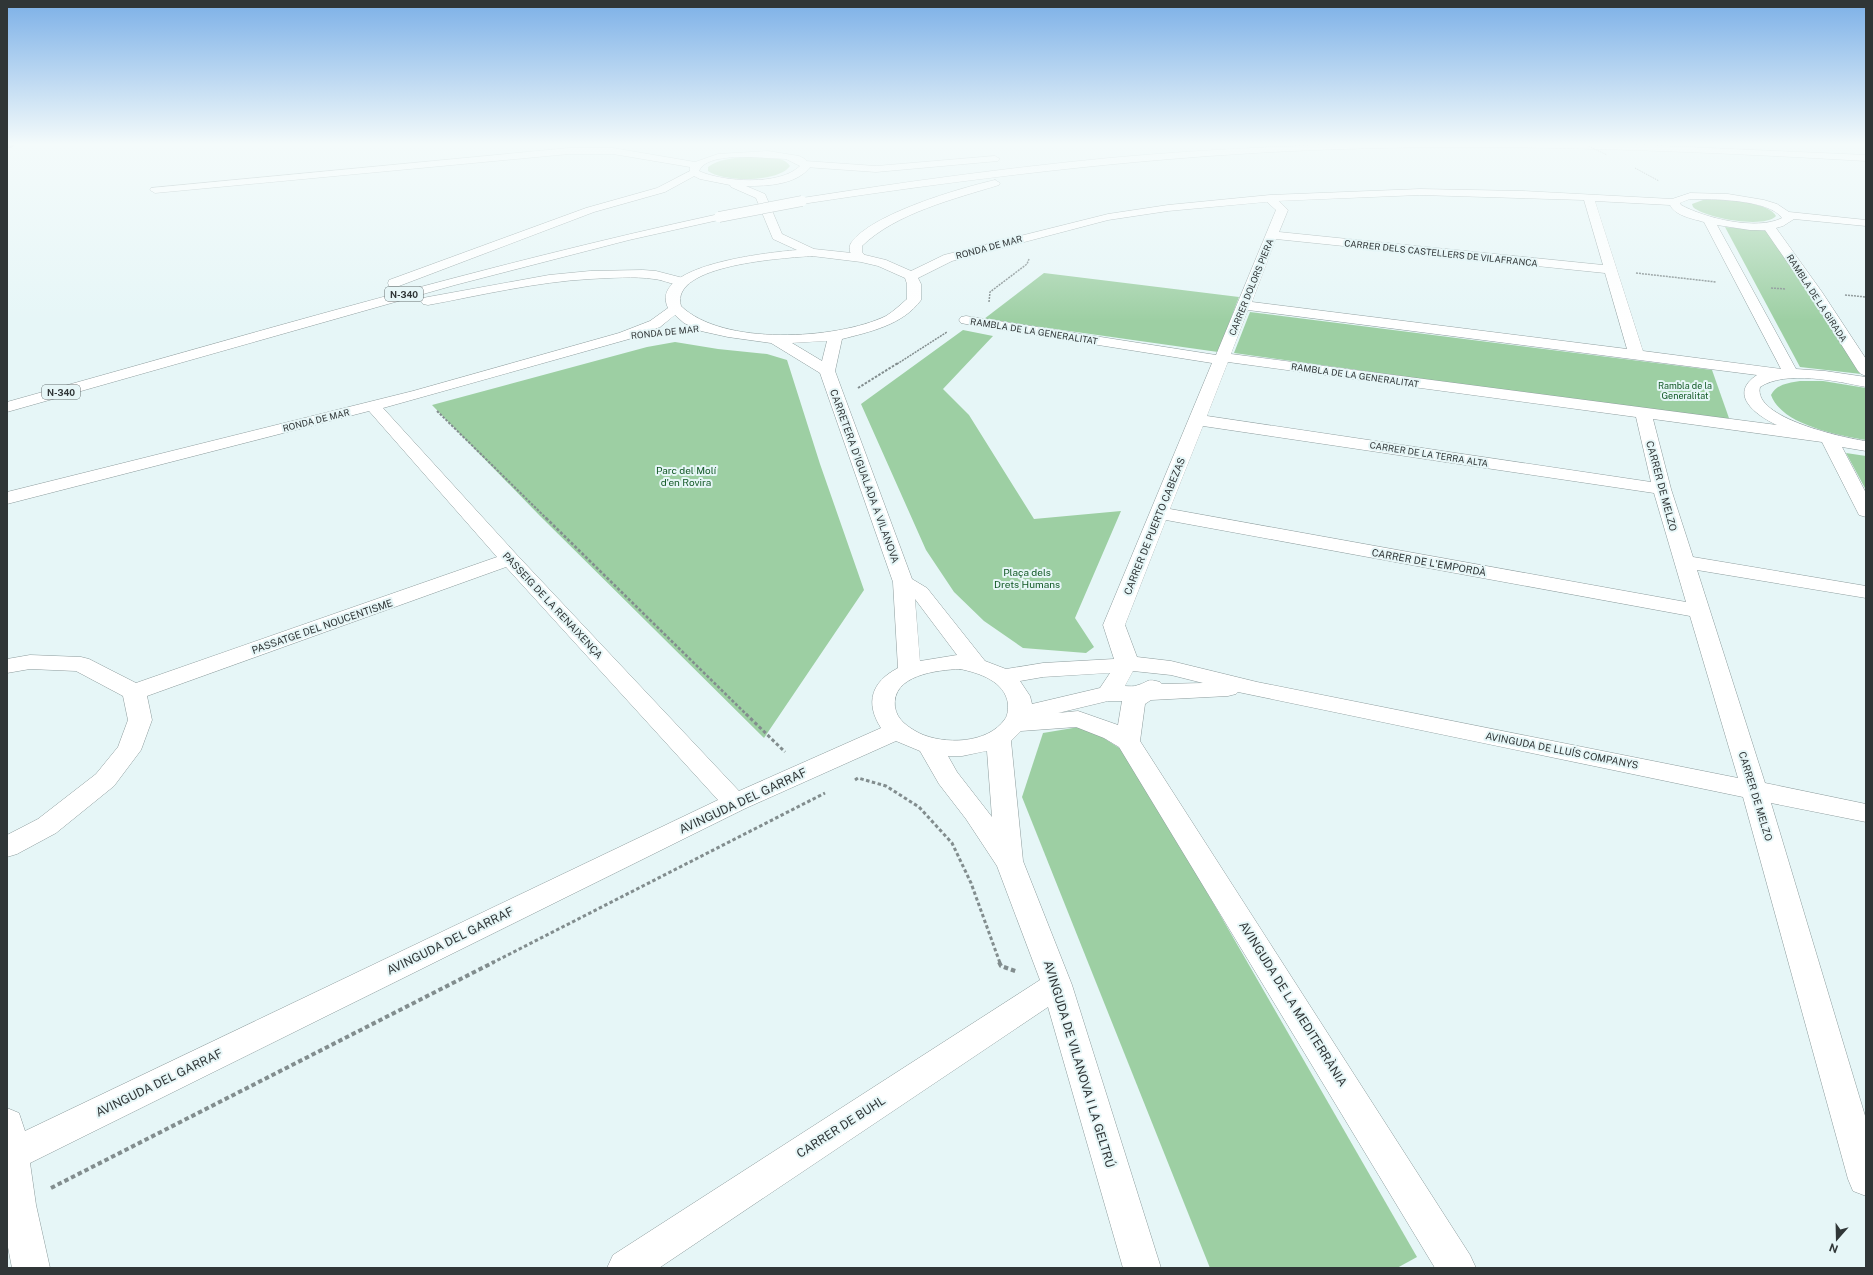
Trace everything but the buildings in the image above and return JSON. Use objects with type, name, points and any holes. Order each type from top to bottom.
[{"type":"main road","points":[[92,383],[152,360],[363,295],[590,210],[617,202]]},
{"type":"main road","points":[[763,202],[777,236],[793,245],[812,252]]},
{"type":"main road","name":"N-340","points":[[7,407],[341,311],[512,264],[636,234],[799,202]]},
{"type":"main road","points":[[861,258],[856,252],[856,245],[869,232],[937,202]]},
{"type":"main road","name":"RONDA DE MAR","points":[[882,263],[948,258],[1108,217],[1168,208],[1224,202]]},
{"type":"main road","name":"CARRER DOLORS PIERA","points":[[1222,358],[1282,210],[1274,202]]},
{"type":"main road","points":[[1590,202],[1636,354]]},
{"type":"main road","points":[[1674,202],[1676,207],[1682,211],[1710,220],[1740,225],[1768,225],[1785,222],[1788,219],[1788,215]]},
{"type":"main road","name":"RONDA DE MAR","points":[[1757,202],[1770,206],[1788,215],[1866,223]]},
{"type":"main road","points":[[1710,220],[1788,374]]},
{"type":"main road","name":"RAMBLA DE LA GIRADA","points":[[1768,225],[1815,292],[1866,371]]},
{"type":"main road","name":"CARRER DELS CASTELLERS DE VILAFRANCA","points":[[1272,235],[1610,270]]},
{"type":"main road","points":[[756,256],[768,249],[777,236]]},
{"type":"main road","points":[[812,252],[861,258],[882,263],[911,276],[914,284],[914,300],[895,316],[861,329],[835,336],[806,339],[775,339],[737,336],[706,328],[686,319],[675,309],[672,300],[675,291],[682,282],[706,269],[739,259],[756,256],[812,252]]},
{"type":"main road","name":"RONDA DE MAR","points":[[911,276],[948,258]]},
{"type":"main road","points":[[29,401],[101,386],[370,312],[476,292],[548,279],[590,275],[643,274],[656,275],[682,282]]},
{"type":"main road","points":[[1244,305],[1788,374],[1831,376],[1866,382]]},
{"type":"main road","name":"RONDA DE MAR","points":[[7,498],[373,406],[624,336],[655,324],[675,309]]},
{"type":"main road","name":"RAMBLA DE LA GENERALITAT","points":[[966,320],[1222,358],[1825,437]]},
{"type":"main road","name":"RONDA DE MAR","points":[[684,330],[706,328]]},
{"type":"main road","name":"RONDA DE MAR","points":[[624,336],[669,331]]},
{"type":"main road","points":[[775,339],[827,371],[835,336]]},
{"type":"main road","name":"CARRER DE PUERTO CABEZAS","points":[[1108,694],[1120,676],[1126,656],[1114,625],[1222,358]]},
{"type":"main road","name":"CARRETERA D'IGUALADA A VILANOVA","points":[[827,371],[903,582],[910,671]]},
{"type":"main road","points":[[1788,374],[1766,378],[1754,384],[1750,393],[1756,403],[1770,414],[1792,426],[1825,437],[1866,446]]},
{"type":"main road","name":"PASSEIG DE LA RENAIXENÇA","points":[[373,406],[510,559],[735,803]]},
{"type":"main road","name":"CARRER DE MELZO","points":[[1644,414],[1662,489],[1754,789],[1866,1179]]},
{"type":"main road","name":"CARRER DE LA TERRA ALTA","points":[[1197,420],[1662,489]]},
{"type":"main road","points":[[1825,437],[1866,511]]},
{"type":"main road","name":"CARRER DE L'EMPORDÀ","points":[[1159,513],[1699,611]]},
{"type":"main road","name":"PASSATGE DEL NOUCENTISME","points":[[134,692],[510,559]]},
{"type":"main road","points":[[1684,562],[1866,592]]},
{"type":"main road","points":[[903,582],[920,592],[977,666]]},
{"type":"main road","points":[[7,666],[30,662],[81,664],[134,692],[140,720],[129,750],[105,780],[47,826],[7,847]]},
{"type":"main road","points":[[943,662],[960,662],[977,666],[1003,677],[1015,689],[1020,703],[1011,725],[978,746],[954,749],[930,747],[911,741],[896,731],[886,719],[883,705],[886,692],[895,680],[910,671],[926,665],[943,662]]},
{"type":"main road","name":"AVINGUDA DE LLUÍS COMPANYS","points":[[1003,677],[1043,670],[1139,664],[1187,671],[1257,689],[1866,813]]},
{"type":"main road","points":[[1128,741],[1134,700],[1160,681],[1187,671]]},
{"type":"main road","name":"AVINGUDA DE LLUÍS COMPANYS","points":[[1011,725],[1108,694],[1257,689]]},
{"type":"main road","name":"AVINGUDA DE LA MEDITERRÀNIA","points":[[1011,725],[1078,719],[1113,732],[1128,741],[1451,1266]]},
{"type":"main road","name":"AVINGUDA DE VILANOVA I LA GELTRÚ","points":[[1010,863],[1011,725]]},
{"type":"main road","name":"AVINGUDA DEL GARRAF","points":[[9,1145],[735,803],[896,731]]},
{"type":"main road","name":"AVINGUDA DE VILANOVA I LA GELTRÚ","points":[[930,747],[948,778],[975,812],[1010,863],[1057,985],[1142,1268]]},
{"type":"main road","name":"CARRER DE BUHL","points":[[626,1268],[1057,985]]},
{"type":"main road","points":[[9,1145],[18,1205],[31,1268]]},
{"type":"path","points":[[838,401],[966,320],[990,302],[990,292],[1027,264],[1029,257]]},
{"type":"path","points":[[432,407],[826,793]]},
{"type":"path","points":[[852,781],[858,778],[886,786],[919,807],[952,843],[971,883],[1001,966],[1057,985]]},
{"type":"path","points":[[18,1205],[833,790]]},
{"type":"green space","points":[[1696,202],[1745,202],[1763,207],[1771,211],[1776,216],[1769,220],[1760,222],[1734,220],[1709,215],[1693,207],[1692,204]]},
{"type":"green space","points":[[1725,227],[1767,231],[1861,374],[1800,367]]},
{"type":"green space","points":[[1044,273],[1239,297],[1218,352],[984,319]]},
{"type":"green space","name":"Rambla de la Generalitat","points":[[1250,312],[1712,370],[1730,421],[1234,353]]},
{"type":"green space","name":"Plaça dels Drets Humans","points":[[963,330],[993,336],[943,389],[969,415],[1034,519],[1121,511],[1075,618],[1094,647],[1086,653],[1023,648],[984,621],[954,592],[926,550],[861,404]]},
{"type":"green space","name":"Parc del Molí d'en Rovira","points":[[675,342],[718,349],[767,354],[787,360],[820,464],[864,590],[764,738],[540,516],[432,405],[647,347]]},
{"type":"green space","points":[[1800,381],[1823,381],[1866,388],[1866,440],[1812,427],[1787,414],[1777,405],[1771,395],[1776,388],[1780,386],[1787,383]]},
{"type":"green space","points":[[1846,453],[1866,456],[1866,490]]},
{"type":"green space","points":[[1085,726],[1127,753],[1417,1257],[1397,1268],[1210,1268],[1022,797],[1043,733]]}]
